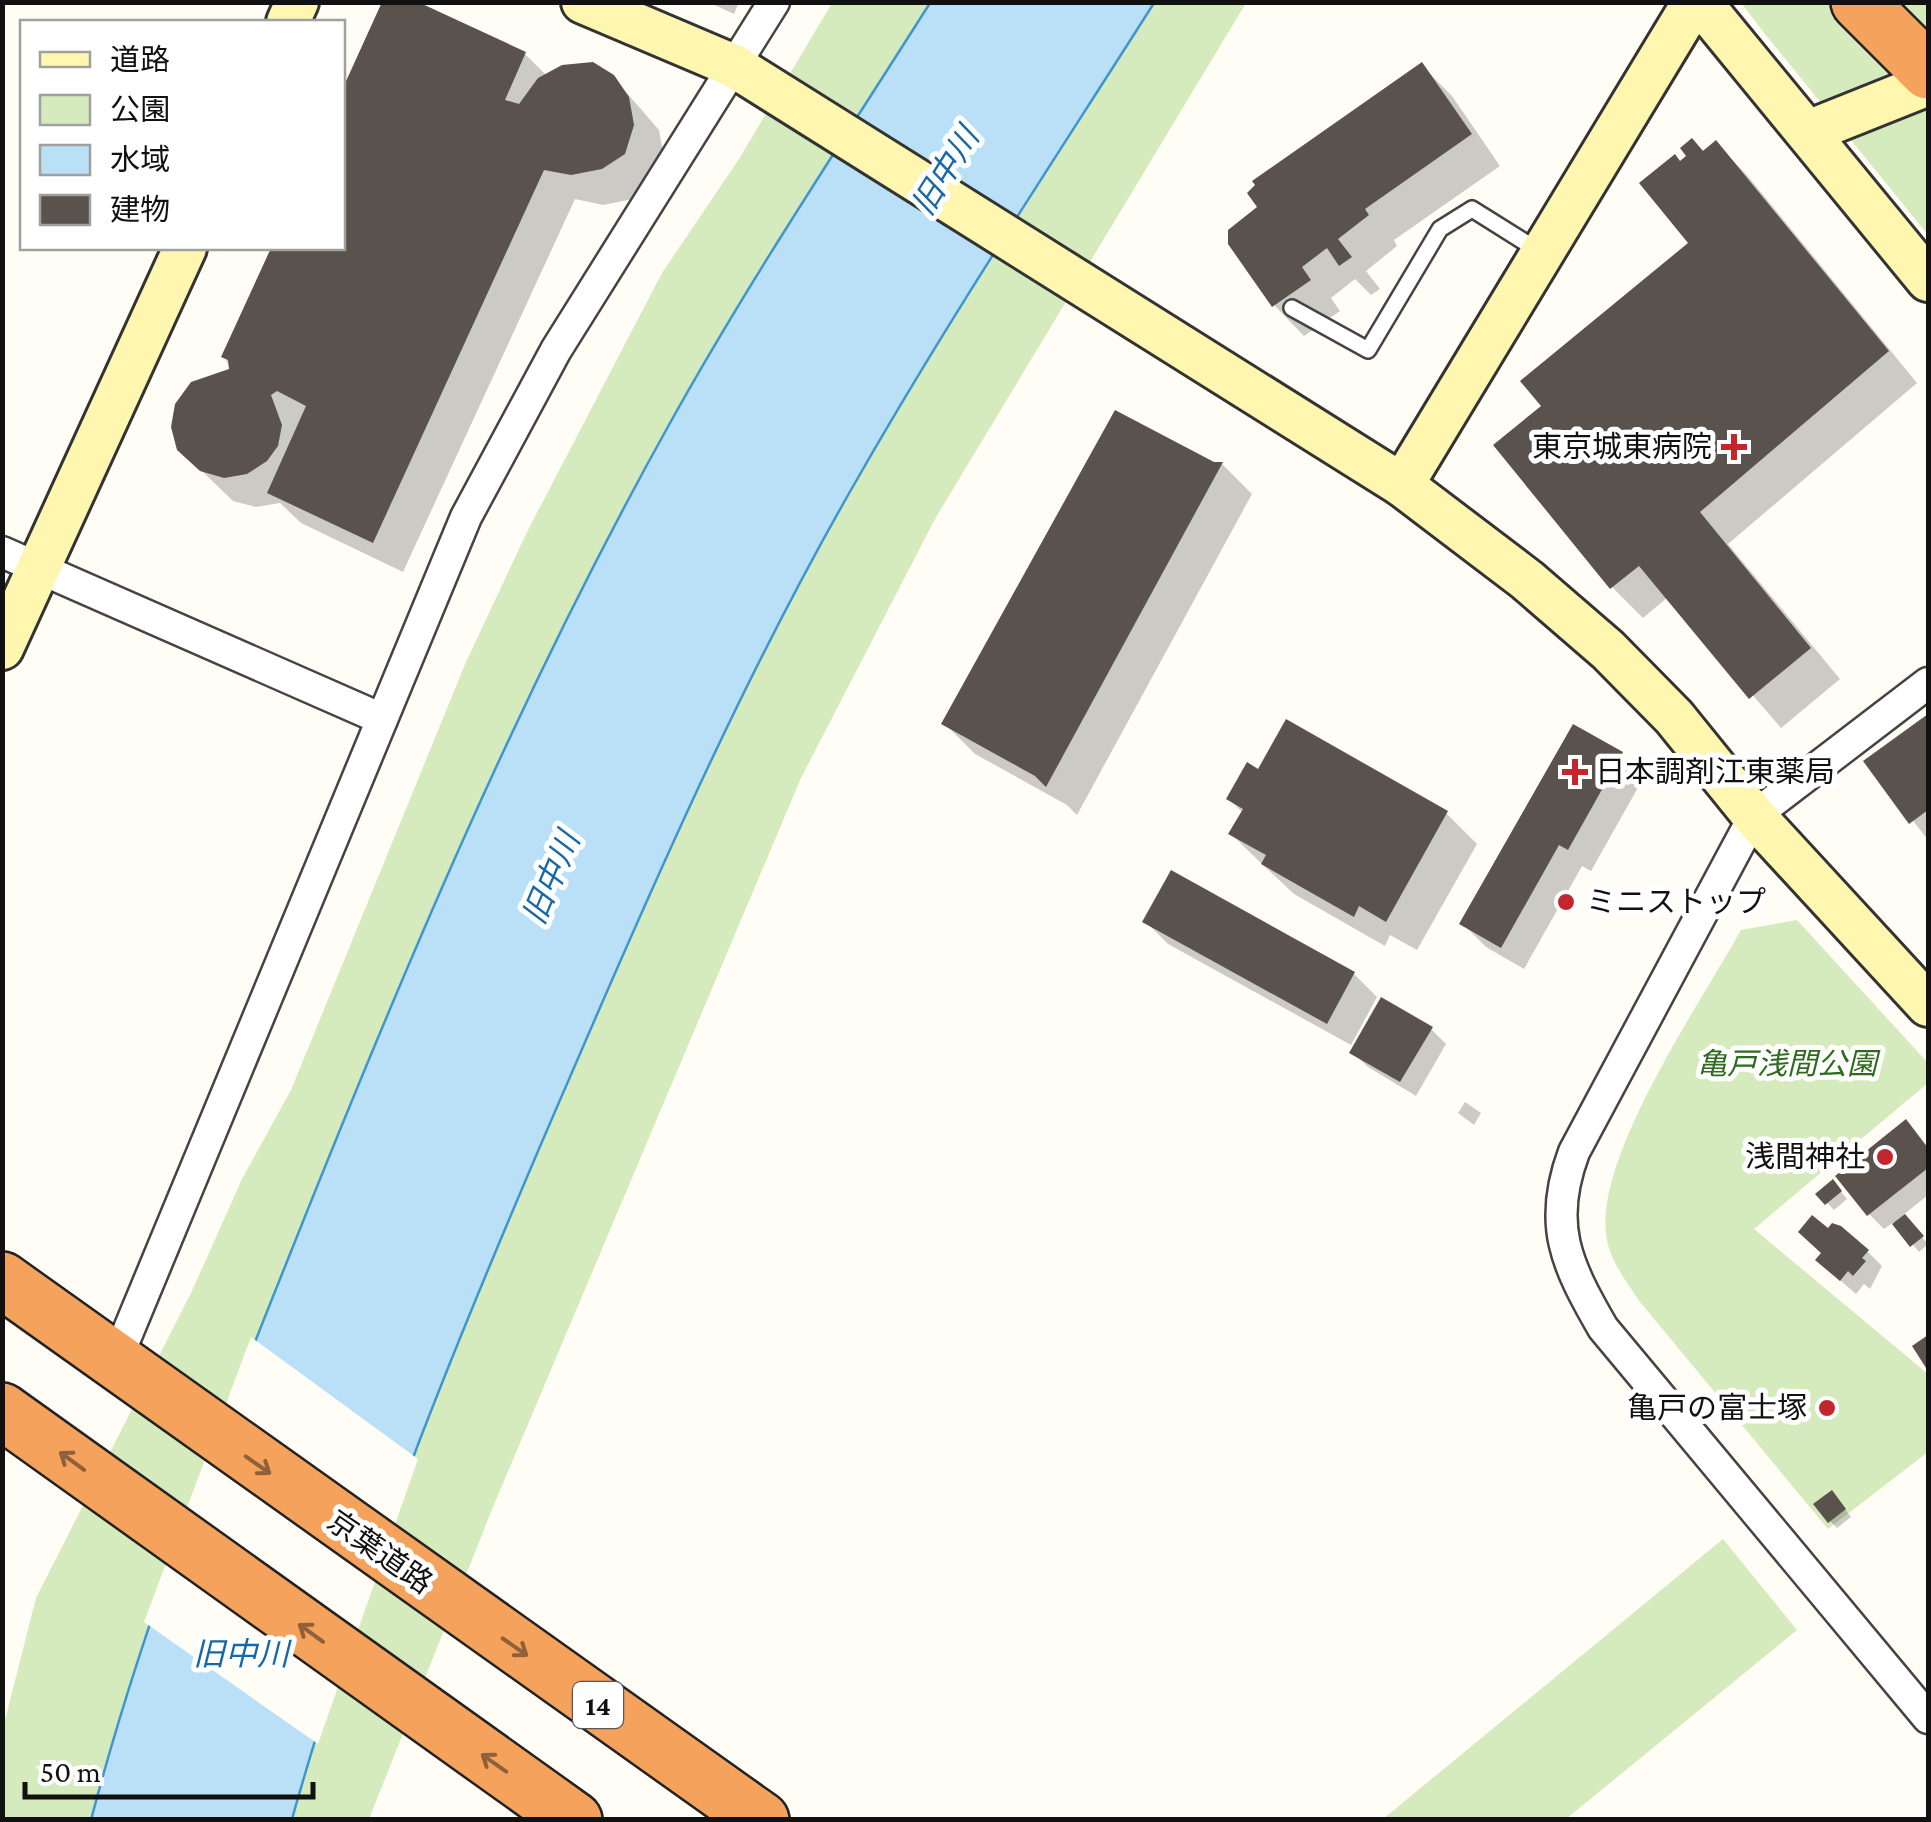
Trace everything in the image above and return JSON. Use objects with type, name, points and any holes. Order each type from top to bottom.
[{"type":"highway","points":[[1860,2],[1924,49]]},
{"type":"highway","name":"京葉道路","points":[[2,1280],[761,1820]]},
{"type":"highway","points":[[2,1411],[574,1820]]},
{"type":"street","points":[[584,2],[734,66],[1402,485],[1526,580],[1608,650],[1674,717],[1754,816],[1928,1005]]},
{"type":"street","points":[[116,1364],[466,517],[556,350],[774,2]]},
{"type":"street","points":[[1402,485],[1697,2],[1928,280]]},
{"type":"street","points":[[1899,2],[1924,49]]},
{"type":"street","points":[[1808,132],[1928,84]]},
{"type":"street","points":[[2,648],[20,561],[184,250]]},
{"type":"street","points":[[20,561],[382,719]]},
{"type":"street","points":[[1928,682],[1754,816],[1574,1152],[1560,1187],[1559,1230],[1574,1279],[1603,1328],[1928,1718]]},
{"type":"lane","points":[[1292,308],[1368,350],[1440,229],[1472,209],[1542,253]]},
{"type":"green space","points":[[832,3],[930,3],[732,316],[670,423],[564,624],[515,727],[422,934],[236,1390],[157,1602],[91,1819],[3,1820],[3,1728],[36,1598],[191,1293],[242,1179],[291,1090],[466,662],[526,534],[662,273],[739,159]]},
{"type":"green space","points":[[1154,3],[1246,3],[935,519],[801,778],[493,1507],[369,1819],[292,1820],[351,1629],[456,1347],[707,768],[780,621],[894,416]]},
{"type":"green space","points":[[1741,3],[1928,3],[1928,235],[1765,34]]},
{"type":"green space","name":"亀戸浅間公園","points":[[1797,920],[1928,1063],[1928,1083],[1754,1229],[1928,1374],[1928,1452],[1828,1529],[1640,1302],[1614,1261],[1606,1234],[1608,1201],[1634,1122],[1741,930]]},
{"type":"green space","points":[[1723,1539],[1797,1630],[1566,1819],[1383,1819]]},
{"type":"water","name":"旧中川","points":[[930,3],[1154,3],[894,416],[780,621],[707,768],[456,1347],[351,1628],[292,1819],[91,1820],[133,1674],[236,1390],[422,934],[515,727],[564,624],[670,423],[797,211]]},
{"type":"pier","points":[[251,1337],[418,1459],[318,1744],[144,1622]]},
{"type":"building","points":[[382,2],[418,2],[526,52],[505,100],[519,104],[538,78],[562,65],[593,62],[614,75],[629,97],[634,125],[625,154],[602,169],[571,175],[544,170],[373,543],[267,493],[306,406],[277,391],[271,395],[282,425],[278,446],[267,461],[247,474],[224,478],[200,471],[177,450],[171,427],[175,404],[191,382],[229,369],[228,360],[221,357],[270,250],[345,250],[345,83]]},
{"type":"building","points":[[1422,62],[1472,134],[1365,209],[1369,215],[1338,239],[1352,257],[1339,266],[1327,248],[1302,267],[1311,280],[1272,307],[1228,244],[1228,230],[1257,207],[1247,193],[1255,185],[1252,181]]},
{"type":"building","points":[[1692,138],[1703,151],[1716,140],[1889,351],[1700,512],[1811,648],[1749,699],[1639,566],[1610,589],[1493,445],[1541,406],[1520,381],[1688,243],[1639,183],[1675,154],[1680,161],[1686,156],[1680,148]]},
{"type":"building","points":[[1115,410],[1214,462],[1223,462],[1046,787],[1035,776],[941,724]]},
{"type":"building","points":[[1928,714],[1928,810],[1909,824],[1863,761]]},
{"type":"building","points":[[1286,719],[1448,811],[1386,922],[1359,906],[1354,917],[1261,864],[1266,855],[1228,834],[1243,809],[1226,799],[1247,762],[1258,769]]},
{"type":"building","points":[[1573,724],[1623,752],[1568,850],[1559,845],[1501,948],[1459,924]]},
{"type":"building","points":[[1171,870],[1355,972],[1327,1024],[1142,922]]},
{"type":"building","points":[[1381,997],[1433,1027],[1400,1082],[1349,1053]]},
{"type":"building","points":[[1906,1119],[1928,1148],[1928,1168],[1867,1216],[1835,1176]]},
{"type":"building","points":[[1833,1179],[1842,1191],[1825,1205],[1815,1194]]},
{"type":"building","points":[[1905,1214],[1924,1236],[1910,1247],[1892,1224]]},
{"type":"building","points":[[1812,1215],[1828,1228],[1832,1223],[1841,1226],[1869,1250],[1862,1258],[1866,1261],[1853,1276],[1848,1271],[1840,1281],[1815,1260],[1821,1253],[1798,1232]]},
{"type":"building","points":[[1928,1335],[1928,1371],[1912,1346]]},
{"type":"building","points":[[1832,1490],[1846,1509],[1828,1523],[1813,1504]]},
{"type":"place","name":"東京城東病院","points":[[1734,447]]},
{"type":"place","name":"日本調剤江東薬局","points":[[1575,772]]},
{"type":"place","name":"ミニストップ","points":[[1566,902]]},
{"type":"place","name":"浅間神社","points":[[1885,1157]]},
{"type":"place","name":"亀戸の富士塚","points":[[1827,1408]]}]
